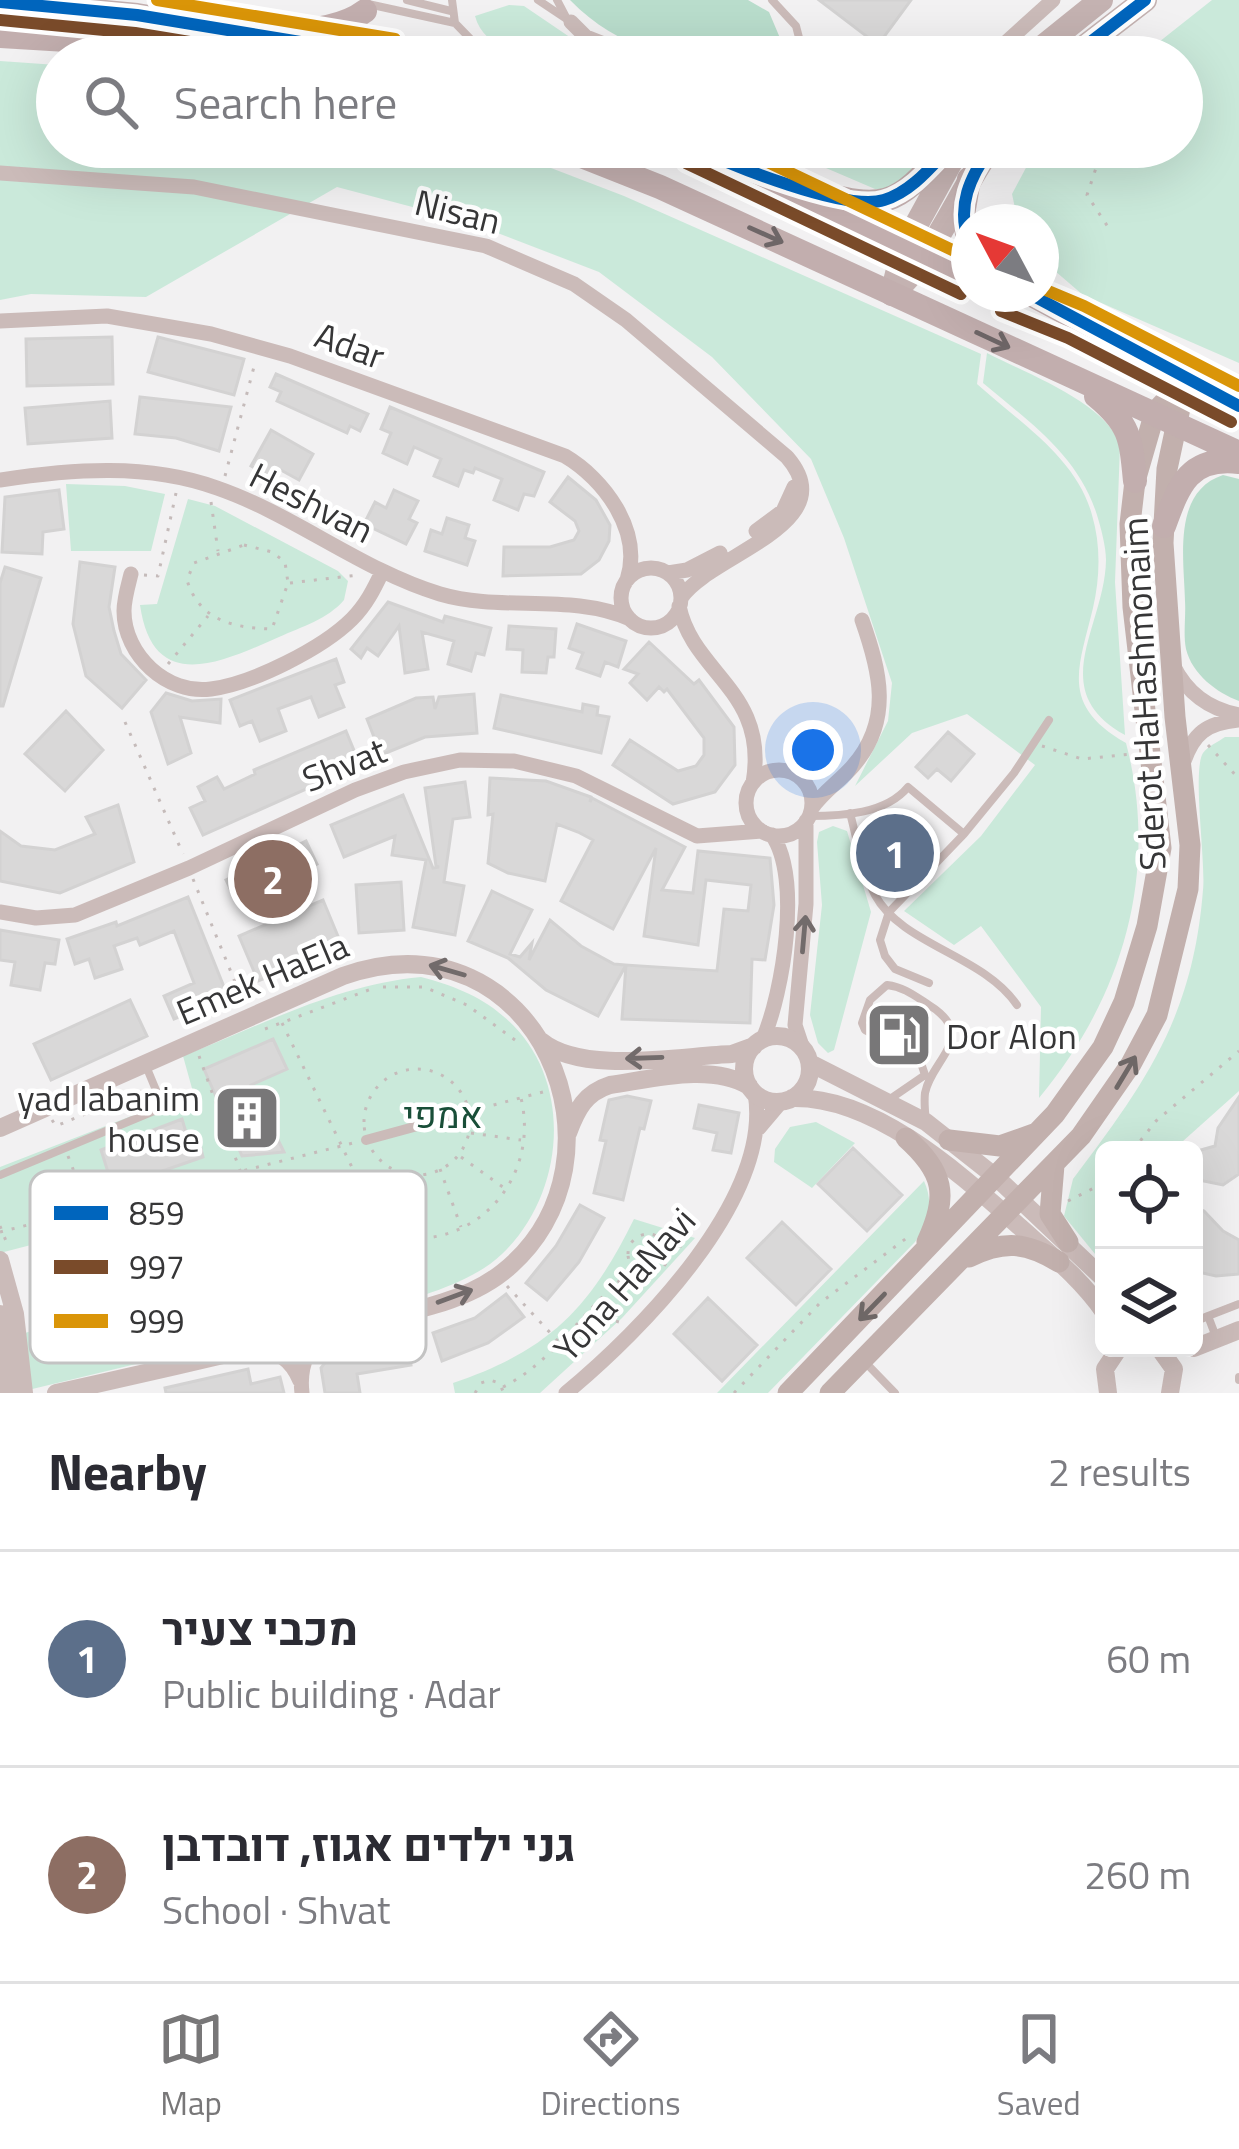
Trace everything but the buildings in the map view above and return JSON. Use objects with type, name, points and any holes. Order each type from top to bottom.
[{"type":"highway","points":[[0,2],[137,15],[269,36]]},
{"type":"highway","points":[[245,32],[312,30],[357,17],[367,5]]},
{"type":"highway","points":[[0,36],[36,38]]},
{"type":"highway","points":[[612,168],[1155,412],[1239,458]]},
{"type":"highway","points":[[739,168],[951,270]]},
{"type":"highway","points":[[747,172],[836,197],[884,202],[902,194],[929,168]]},
{"type":"highway","points":[[965,204],[969,179]]},
{"type":"highway","points":[[1052,312],[1076,322]]},
{"type":"highway","points":[[1059,312],[1239,406]]},
{"type":"highway","points":[[1032,358],[1086,388],[1119,415],[1131,443],[1135,481]]},
{"type":"highway","points":[[1164,526],[1177,490],[1197,467],[1239,458]]},
{"type":"main road","points":[[1056,36],[1100,0]]},
{"type":"main road","points":[[1099,36],[1144,0]]},
{"type":"main road","points":[[914,255],[950,168]]},
{"type":"main road","points":[[892,294],[977,168]]},
{"type":"main road","name":"Sderot HaHashmonaim","points":[[788,1393],[990,1185],[1080,1083],[1103,1048],[1137,965],[1161,848],[1129,557],[1135,481],[1155,412],[1186,380]]},
{"type":"main road","name":"Sderot HaHashmonaim","points":[[830,1393],[1054,1164],[1107,1102],[1157,1016],[1188,889],[1190,845],[1171,661],[1164,526],[1167,470],[1186,380]]},
{"type":"main road","points":[[949,1140],[1000,1146],[1040,1131]]},
{"type":"main road","points":[[906,1138],[935,1168],[941,1194],[921,1256]]},
{"type":"main road","points":[[958,1263],[983,1250],[1011,1244],[1063,1252],[1048,1205],[1054,1164]]},
{"type":"street","points":[[1013,36],[1053,0]]},
{"type":"street","points":[[571,22],[585,36]]},
{"type":"street","name":"Nisan","points":[[0,173],[194,187],[486,246],[574,284],[664,348],[800,474],[803,494],[799,507],[782,526],[704,575],[680,602]]},
{"type":"street","name":"Adar","points":[[0,321],[106,316],[260,346],[565,456],[589,470],[620,516],[628,539],[625,585]]},
{"type":"street","name":"Nisan","points":[[663,571],[705,562],[783,511],[794,480],[770,444]]},
{"type":"street","name":"Heshvan","points":[[0,480],[111,470],[180,477],[215,487],[382,572],[471,601],[593,608],[630,619]]},
{"type":"street","name":"Adar","points":[[628,539],[663,571]]},
{"type":"street","points":[[593,608],[644,568],[663,571],[679,587],[694,641],[735,694],[752,731],[768,754],[810,792],[795,1025],[809,1080],[787,1100]]},
{"type":"street","points":[[131,574],[124,610],[127,635],[138,654],[159,674],[184,688],[209,689],[250,678],[336,632],[368,601],[382,572]]},
{"type":"street","points":[[625,585],[623,608],[630,619],[694,641]]},
{"type":"street","points":[[659,626],[671,620],[680,602]]},
{"type":"street","points":[[767,833],[788,834],[809,815],[873,734],[882,700],[878,666],[862,620]]},
{"type":"street","points":[[1171,661],[1201,700],[1239,717]]},
{"type":"street","points":[[1182,766],[1196,734],[1239,717]]},
{"type":"street","points":[[752,731],[756,753],[751,820],[767,833],[786,863],[780,977],[744,1070],[752,1090]]},
{"type":"street","name":"Shvat","points":[[0,912],[36,918],[75,915],[355,790],[404,772],[460,760],[514,761],[576,776],[697,836],[767,833]]},
{"type":"street","points":[[714,837],[735,823],[750,791],[771,771],[822,778],[849,770]]},
{"type":"street","name":"Emek HaEla","points":[[0,1128],[150,1076],[364,969],[427,964],[487,984],[514,1006],[537,1038]]},
{"type":"street","points":[[537,1038],[560,1053],[586,1060],[732,1054],[784,1036],[806,1054],[926,1122],[1012,1207],[1095,1274]]},
{"type":"street","points":[[426,1306],[498,1276],[528,1247],[550,1209],[566,1137],[558,1081],[537,1038]]},
{"type":"street","points":[[566,1137],[581,1103],[598,1089],[725,1076],[767,1100],[826,1100],[990,1185]]},
{"type":"street","name":"Yona HaNavi","points":[[566,1393],[612,1350],[703,1249],[732,1203],[757,1108],[752,1090]]},
{"type":"street","name":"Yona HaNavi","points":[[750,1147],[765,1116],[787,1100]]},
{"type":"street","points":[[366,1140],[469,1112]]},
{"type":"street","points":[[1063,1252],[1095,1299]]},
{"type":"street","points":[[0,1260],[15,1314],[24,1393]]},
{"type":"street","points":[[0,1314],[8,1393]]},
{"type":"street","points":[[1203,1345],[1239,1330]]},
{"type":"street","points":[[1108,1393],[1104,1374],[1112,1357]]},
{"type":"street","points":[[1172,1384],[1189,1357]]},
{"type":"street","points":[[56,1393],[188,1363]]},
{"type":"lane","points":[[407,0],[452,5],[455,23]]},
{"type":"lane","points":[[538,0],[571,22]]},
{"type":"lane","points":[[557,0],[571,22]]},
{"type":"lane","points":[[772,0],[796,26],[799,36]]},
{"type":"lane","points":[[367,5],[455,23],[468,36]]},
{"type":"lane","points":[[929,983],[895,969],[884,956],[880,940],[889,912],[964,834],[1049,720]]},
{"type":"lane","points":[[809,815],[850,813],[892,802],[908,787],[964,834]]},
{"type":"lane","points":[[850,813],[876,898],[943,950],[987,971],[1017,1005]]},
{"type":"lane","points":[[889,1100],[925,1075],[920,1060],[865,1030],[862,1023],[870,1000],[887,986],[900,987],[943,1014],[949,1024],[948,1052],[925,1091],[926,1122]]},
{"type":"lane","points":[[150,1076],[163,1107]]},
{"type":"lane","points":[[0,1175],[195,1094]]},
{"type":"lane","points":[[1203,1318],[1239,1304]]},
{"type":"lane","points":[[1203,1340],[1208,1316]]},
{"type":"lane","points":[[862,1360],[896,1393]]},
{"type":"path","points":[[1096,168],[1087,195],[1108,227]]},
{"type":"path","points":[[218,553],[215,487],[260,346]]},
{"type":"path","points":[[131,574],[158,576],[180,477]]},
{"type":"path","points":[[244,545],[272,552],[286,562],[289,583],[272,629],[228,625],[192,597],[187,580],[194,563],[244,545]]},
{"type":"path","points":[[289,583],[382,572]]},
{"type":"path","points":[[159,674],[209,614]]},
{"type":"path","points":[[125,722],[255,1024],[281,1023],[377,987],[424,987],[466,1005],[515,1040]]},
{"type":"path","points":[[1196,734],[1239,778]]},
{"type":"path","points":[[1034,743],[1082,759],[1152,752]]},
{"type":"path","points":[[281,1023],[354,1171]]},
{"type":"path","points":[[184,1063],[196,1049],[242,1171],[342,1146]]},
{"type":"path","points":[[1140,1141],[1156,1120],[1239,1051]]},
{"type":"path","points":[[50,1114],[150,1076]]},
{"type":"path","points":[[469,1112],[550,1090]]},
{"type":"path","points":[[426,1237],[462,1229],[484,1216],[507,1190],[524,1140],[521,1098]]},
{"type":"path","points":[[469,1133],[524,1140]]},
{"type":"path","points":[[64,1148],[73,1171]]},
{"type":"path","points":[[459,1156],[507,1190]]},
{"type":"path","points":[[440,1169],[462,1229]]},
{"type":"path","points":[[1048,1205],[1073,1200],[1095,1188]]},
{"type":"path","points":[[734,1393],[820,1304],[910,1235],[935,1223]]},
{"type":"path","points":[[0,1232],[30,1225]]},
{"type":"path","points":[[665,1244],[667,1261],[658,1271],[646,1274],[634,1269],[628,1256],[636,1238],[654,1235],[665,1244],[703,1249]]},
{"type":"path","points":[[475,1393],[486,1381],[494,1381],[503,1390],[527,1375],[634,1269]]},
{"type":"path","points":[[498,1276],[589,1374]]},
{"type":"path","points":[[612,1350],[625,1295],[618,1280]]},
{"type":"green space","points":[[570,0],[748,0],[769,12],[779,36],[618,36]]},
{"type":"green space","points":[[1212,0],[1239,0],[1239,363],[1083,295],[1059,274],[1059,204],[1014,204],[1012,194],[1026,168],[1203,168],[1203,36],[1167,36]]},
{"type":"green space","points":[[509,5],[524,6],[568,36],[487,36],[475,16]]},
{"type":"green space","points":[[0,61],[36,64],[36,168],[551,168],[981,354],[977,384],[1060,459],[1074,476],[1092,515],[1098,573],[1079,684],[1091,715],[1126,743],[1135,791],[1139,839],[1127,931],[1093,1018],[1068,1059],[1039,1098],[1041,1007],[981,926],[954,945],[904,911],[981,836],[1035,765],[967,714],[912,733],[855,786],[888,721],[892,683],[844,538],[811,459],[712,357],[599,272],[469,222],[337,187],[146,297],[31,294],[0,300]]},
{"type":"green space","points":[[826,168],[913,168],[893,186],[875,189]]},
{"type":"green space","points":[[987,353],[1083,403],[1113,431],[1120,446],[1115,582],[1125,735],[1101,717],[1088,698],[1083,678],[1106,560],[1097,515],[1065,457],[983,383]]},
{"type":"green space","points":[[1223,475],[1239,479],[1239,701],[1200,674],[1189,658],[1185,638],[1184,528],[1195,496]]},
{"type":"green space","points":[[66,484],[125,486],[165,494],[151,551],[71,551]]},
{"type":"green space","points":[[188,499],[215,506],[338,571],[348,581],[344,600],[314,622],[213,662],[175,662],[159,652],[147,634],[140,605],[157,604]]},
{"type":"green space","points":[[1225,737],[1239,737],[1239,1091],[1183,1141],[1101,1141],[1162,1045],[1189,975],[1203,890],[1199,797],[1205,751]]},
{"type":"green space","points":[[833,826],[847,831],[871,912],[834,1050],[828,1053],[818,1043],[810,1015],[822,905],[817,842],[819,832]]},
{"type":"green space","name":"אמפי","points":[[421,977],[494,1009],[526,1041],[542,1070],[554,1134],[550,1167],[524,1228],[493,1262],[426,1294],[426,1171],[30,1171],[30,1245],[0,1253],[0,1167],[193,1092],[183,1056],[329,997]]},
{"type":"green space","points":[[816,1122],[855,1143],[812,1188],[774,1162],[775,1149],[790,1127]]},
{"type":"green space","points":[[1095,1149],[1095,1254],[1064,1216],[1073,1179]]},
{"type":"green space","points":[[924,1181],[928,1212],[915,1242],[768,1393],[717,1393]]},
{"type":"green space","points":[[634,1219],[695,1238],[622,1318],[540,1393],[455,1393],[453,1383],[515,1356],[563,1323],[600,1278]]},
{"type":"green space","name":"אמפי","points":[[30,1331],[30,1363],[140,1363],[24,1391],[22,1334]]},
{"type":"transit line","name":"999","points":[[157,0],[377,36]]},
{"type":"transit line","name":"859","points":[[1098,36],[1145,0]]},
{"type":"transit line","name":"859","points":[[0,2],[137,15],[264,36]]},
{"type":"transit line","name":"997","points":[[0,20],[153,36]]},
{"type":"transit line","name":"997","points":[[696,168],[951,289]]},
{"type":"transit line","name":"859","points":[[742,168],[817,193],[866,202],[903,191],[930,168]]},
{"type":"transit line","name":"999","points":[[780,168],[951,249]]},
{"type":"transit line","name":"859","points":[[965,204],[978,168]]},
{"type":"transit line","name":"999","points":[[1059,296],[1239,386]]},
{"type":"transit line","name":"859","points":[[1059,310],[1239,406]]},
{"type":"transit line","name":"997","points":[[1003,312],[1068,338],[1231,422]]},
{"type":"place","name":"מכבי צעיר","points":[[895,853]]},
{"type":"place","name":"גני ילדים אגוז, דובדבן","points":[[273,879]]},
{"type":"place","name":"Dor Alon","points":[[899,1035]]},
{"type":"place","name":"yad labanim house","points":[[247,1118]]}]
